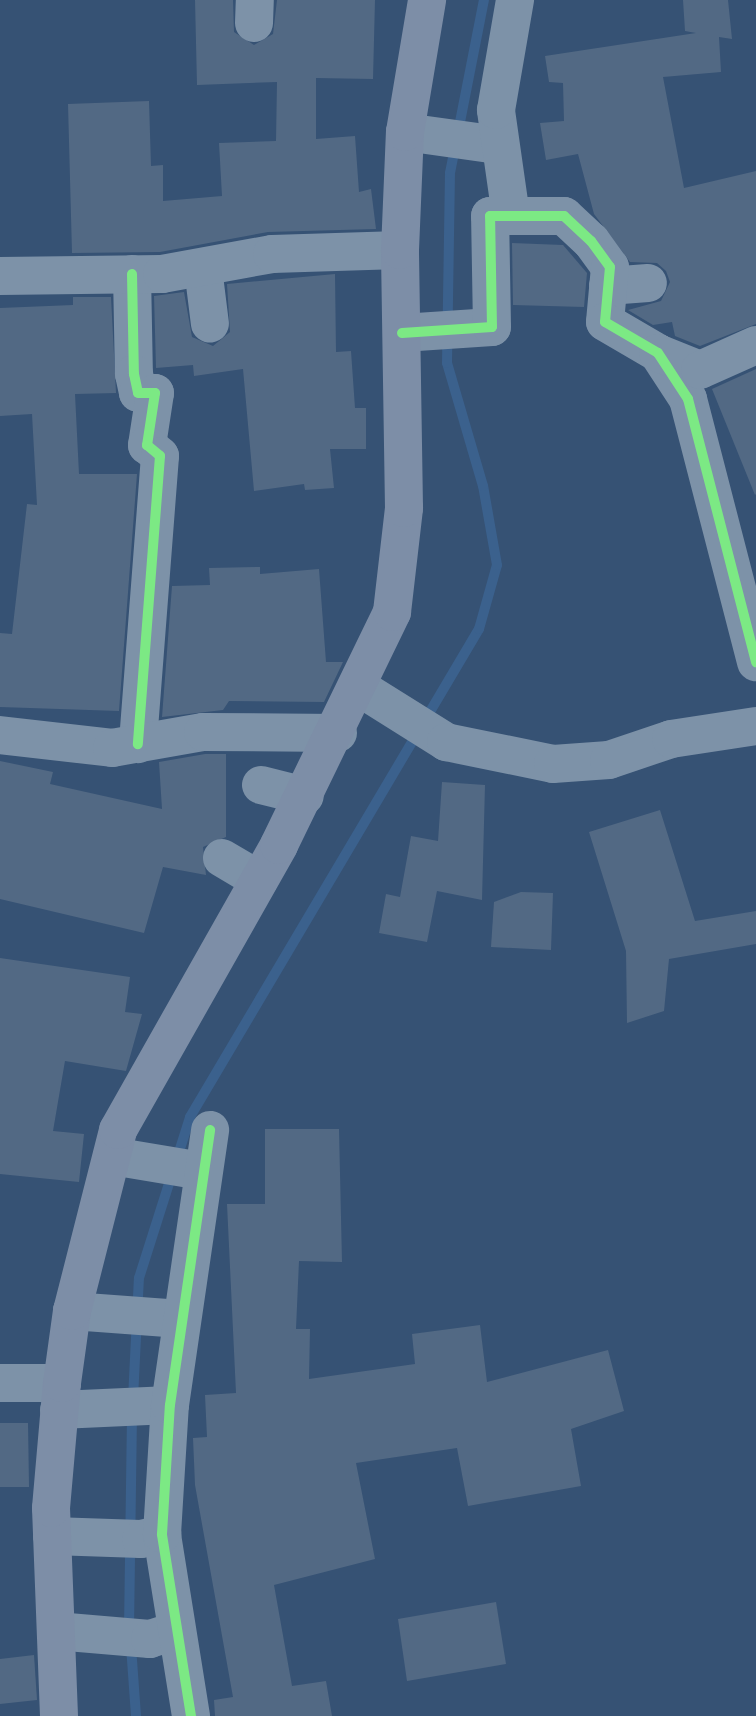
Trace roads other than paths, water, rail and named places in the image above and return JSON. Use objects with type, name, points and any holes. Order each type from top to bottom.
[{"type":"main road","points":[[59,1716],[67,1631],[70,1401],[84,1312],[124,1158],[118,1130],[259,880],[338,733],[365,694],[392,612],[404,508],[413,332],[400,250],[427,0]]},
{"type":"street","points":[[511,216],[490,143],[515,0]]},
{"type":"street","points":[[414,133],[490,143]]},
{"type":"street","points":[[413,332],[492,327],[490,216],[564,216],[610,267],[605,322],[658,353],[700,370],[756,345]]},
{"type":"street","points":[[0,276],[132,274],[203,268],[272,254],[400,250]]},
{"type":"street","points":[[203,268],[210,324]]},
{"type":"street","points":[[132,274],[134,374],[138,393],[155,393],[147,445],[160,456],[138,744]]},
{"type":"street","points":[[608,286],[648,283]]},
{"type":"street","points":[[658,353],[688,399],[705,450],[756,662]]},
{"type":"street","points":[[365,694],[446,742],[553,764],[610,760],[671,739],[756,726]]},
{"type":"street","points":[[0,735],[112,748],[203,732],[338,733]]},
{"type":"street","points":[[261,785],[305,796]]},
{"type":"street","points":[[222,858],[259,880]]},
{"type":"street","points":[[191,1716],[162,1635],[152,1536],[167,1317],[195,1170],[210,1130]]},
{"type":"street","points":[[124,1158],[195,1170]]},
{"type":"street","points":[[84,1312],[167,1317]]},
{"type":"street","points":[[0,1383],[70,1401],[162,1405]]},
{"type":"street","points":[[67,1536],[152,1536]]},
{"type":"street","points":[[67,1631],[162,1635]]},
{"type":"waterway","points":[[133,1399],[139,1278],[190,1117],[479,629],[497,565],[483,486],[447,363],[450,173],[484,0]]},
{"type":"waterway","points":[[129,1629],[132,1415]]},
{"type":"waterway","points":[[131,1646],[136,1716]]}]
